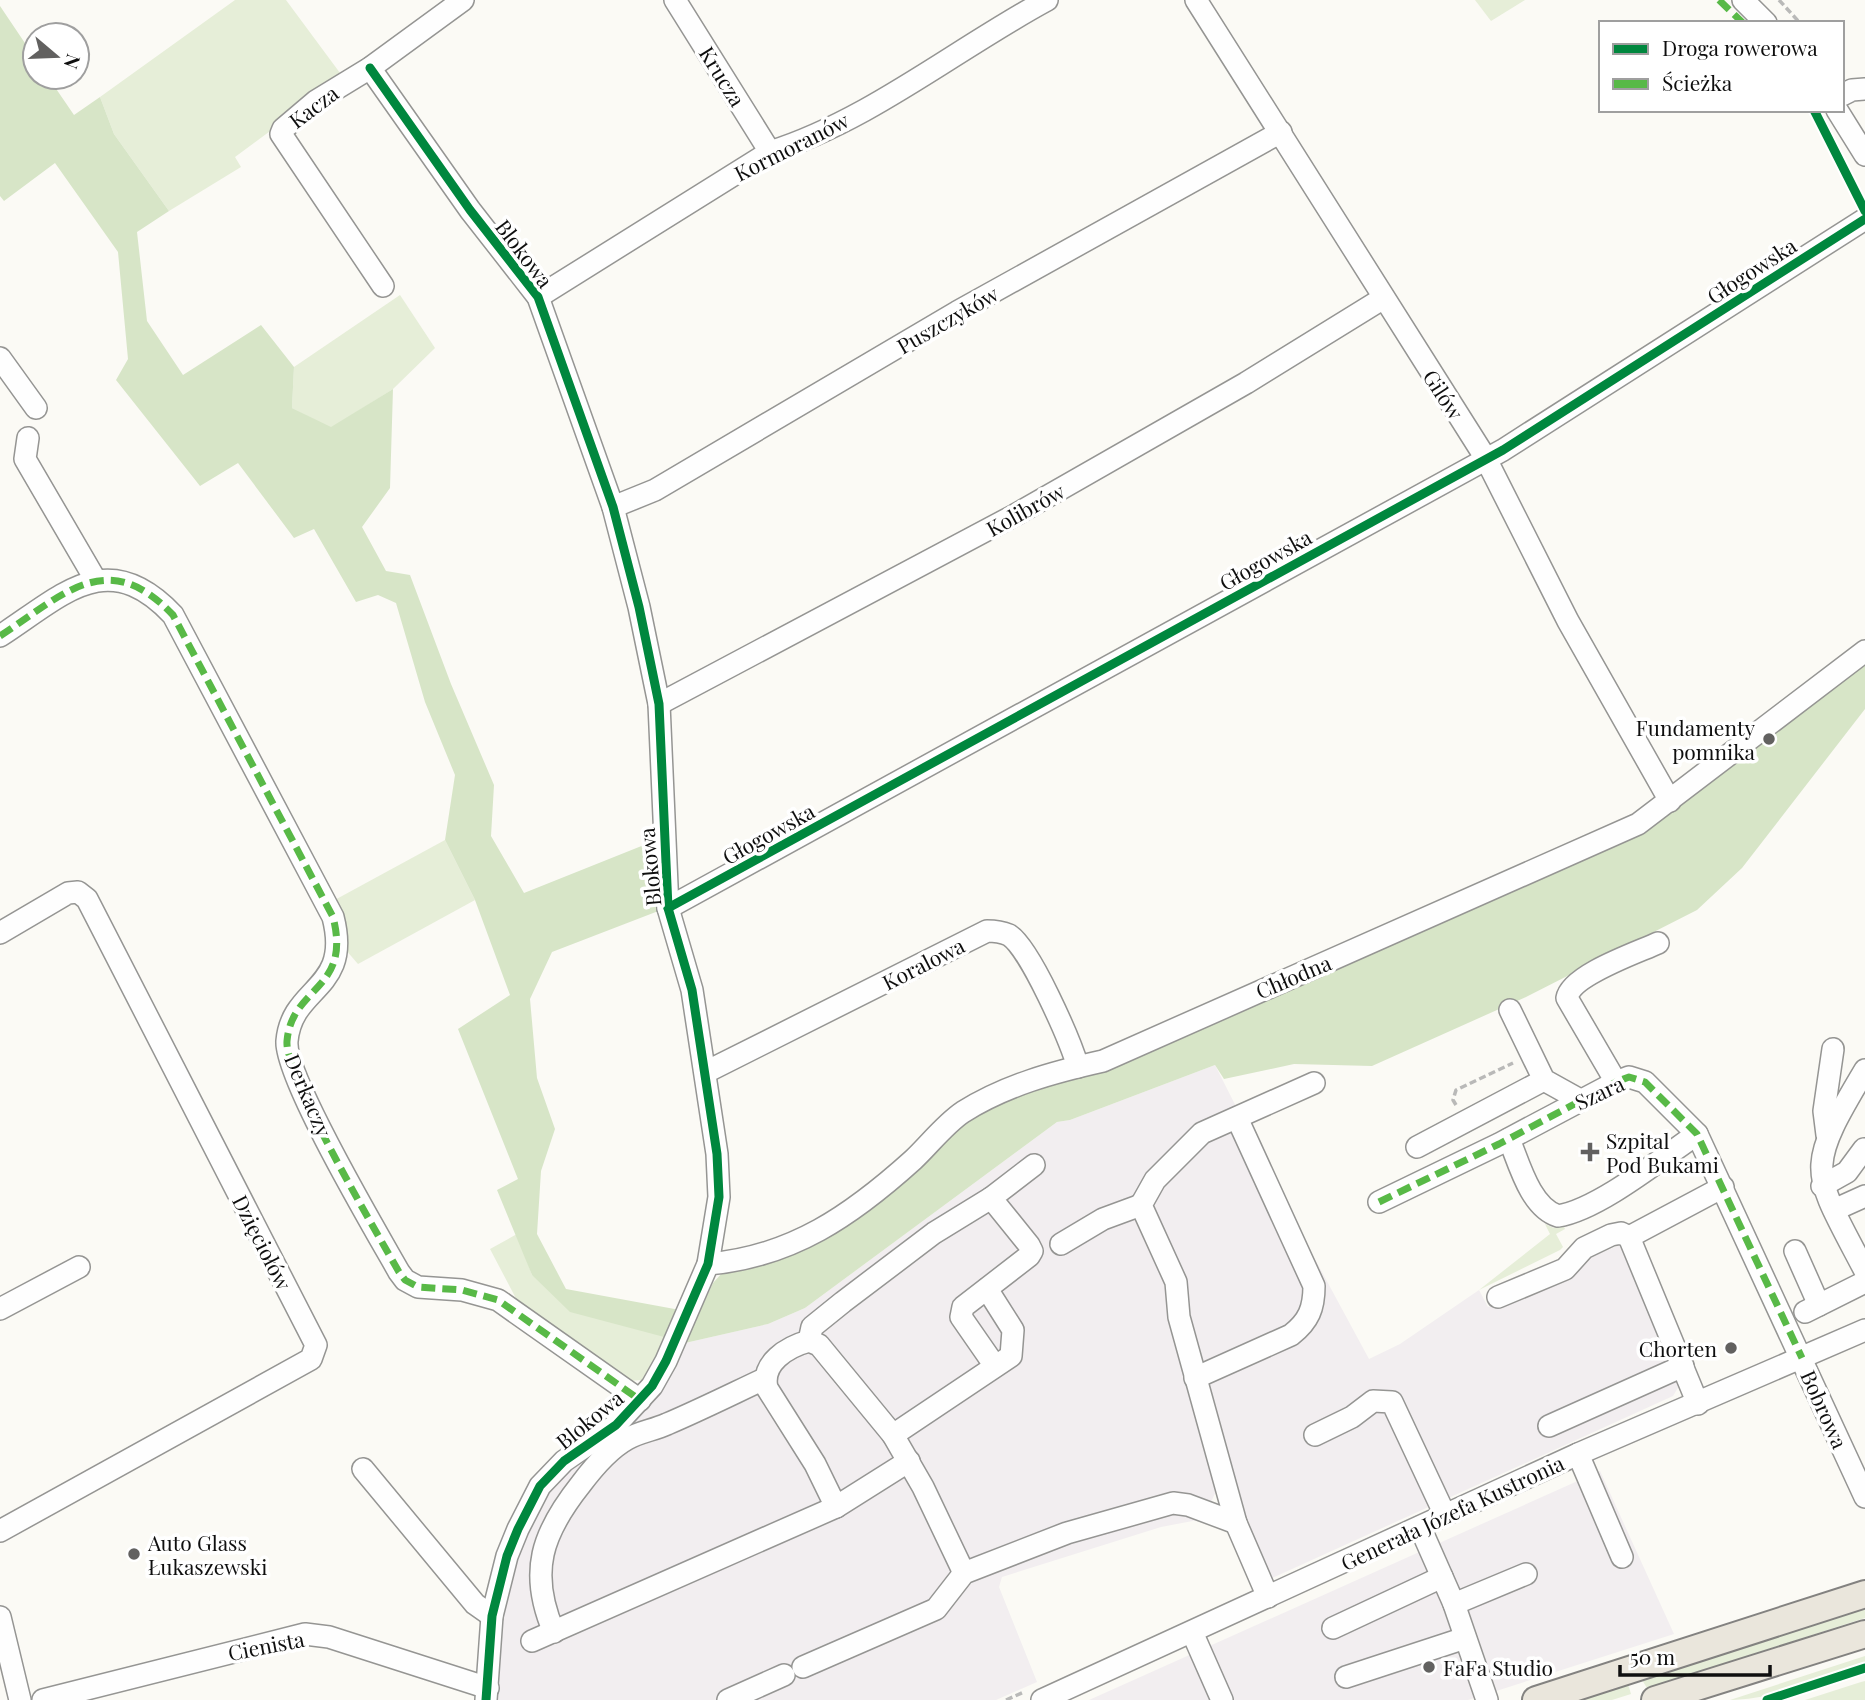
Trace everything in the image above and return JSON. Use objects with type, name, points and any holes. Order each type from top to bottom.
[{"type":"main road","points":[[1536,1700],[1865,1594]]},
{"type":"main road","points":[[1655,1700],[1865,1634]]},
{"type":"street","name":"Kacza","points":[[383,286],[281,134],[283,129],[316,102],[370,68],[463,0]]},
{"type":"street","name":"Krucza","points":[[675,0],[770,152]]},
{"type":"street","name":"Kormoranów","points":[[538,297],[770,152],[793,145],[839,122],[1047,0]]},
{"type":"street","name":"Gilów","points":[[1196,0],[1281,132],[1382,299],[1485,457],[1574,632],[1670,801]]},
{"type":"street","points":[[1743,0],[1764,21]]},
{"type":"street","name":"Blokowa","points":[[370,68],[478,220],[538,297],[613,507],[639,607],[659,704],[668,908],[692,990],[717,1154],[719,1197],[708,1264],[666,1362],[639,1400],[616,1424],[564,1461],[540,1486],[526,1509],[507,1556],[492,1616],[487,1694]]},
{"type":"street","points":[[1844,94],[1865,89]]},
{"type":"street","points":[[1837,112],[1865,155]]},
{"type":"street","name":"Puszczyków","points":[[613,507],[654,490],[957,313],[1281,132]]},
{"type":"street","name":"Głogowska","points":[[668,908],[1514,442],[1865,219]]},
{"type":"street","name":"Kolibrów","points":[[659,704],[1015,516],[1246,383],[1382,299]]},
{"type":"street","points":[[0,358],[36,408]]},
{"type":"street","points":[[0,636],[80,584],[95,579],[25,459],[28,438]]},
{"type":"street","name":"Derkaczy","points":[[95,579],[118,582],[158,599],[180,627],[333,918],[338,939],[337,955],[323,983],[298,1010],[290,1027],[289,1056],[343,1172],[399,1272],[405,1280],[418,1287],[462,1290],[498,1300],[639,1400]]},
{"type":"street","name":"Chłodna","points":[[708,1264],[736,1262],[799,1242],[867,1199],[962,1113],[1031,1080],[1103,1061],[1638,824],[1865,651]]},
{"type":"street","name":"Dzięciołów","points":[[0,933],[68,893],[78,892],[88,899],[316,1345],[311,1359],[0,1531]]},
{"type":"street","name":"Koralowa","points":[[706,1072],[987,931],[995,931],[1015,941],[1044,987],[1071,1044],[1078,1067]]},
{"type":"street","points":[[1616,1082],[1567,998],[1568,993],[1581,979],[1658,943]]},
{"type":"street","points":[[1510,1010],[1544,1080],[1580,1100]]},
{"type":"street","points":[[1827,1135],[1824,1111],[1833,1049]]},
{"type":"street","points":[[1865,1070],[1827,1135],[1820,1161],[1822,1185],[1865,1271]]},
{"type":"street","name":"Szara","points":[[1379,1202],[1504,1142],[1616,1082],[1629,1077],[1645,1082],[1697,1134],[1802,1358]]},
{"type":"street","points":[[1417,1147],[1544,1080]]},
{"type":"street","points":[[1061,1244],[1103,1219],[1141,1205],[1155,1180],[1202,1133],[1314,1083]]},
{"type":"street","points":[[1195,1378],[1290,1335],[1303,1326],[1311,1314],[1314,1299],[1314,1286],[1237,1118]]},
{"type":"street","points":[[1474,1119],[1504,1142],[1545,1209],[1558,1216],[1585,1206],[1629,1181],[1697,1134]]},
{"type":"street","points":[[1822,1185],[1847,1172],[1864,1149]]},
{"type":"street","points":[[809,1341],[812,1327],[843,1302],[945,1226],[991,1198],[1034,1165]]},
{"type":"street","points":[[1629,1237],[1723,1188]]},
{"type":"street","points":[[1834,1210],[1865,1196]]},
{"type":"street","points":[[991,1198],[1032,1251],[963,1307],[961,1317],[995,1366]]},
{"type":"street","points":[[1141,1205],[1176,1282],[1179,1317],[1236,1523],[1268,1597]]},
{"type":"street","points":[[1498,1297],[1565,1269],[1584,1248],[1611,1235],[1620,1233],[1629,1237],[1698,1404]]},
{"type":"street","points":[[1795,1251],[1812,1308],[1865,1282]]},
{"type":"street","points":[[0,1309],[79,1267]]},
{"type":"street","points":[[893,1435],[1011,1356],[1015,1342],[1009,1319],[987,1289]]},
{"type":"street","name":"Generała Józefa Kustronia","points":[[1042,1700],[1577,1454],[1865,1330]]},
{"type":"street","points":[[836,1507],[815,1464],[767,1388],[765,1379],[769,1365],[794,1346],[809,1341],[819,1345],[893,1435],[909,1461],[964,1573]]},
{"type":"street","name":"Bobrowa","points":[[1802,1358],[1865,1497]]},
{"type":"street","points":[[1549,1426],[1683,1366]]},
{"type":"street","points":[[554,1632],[542,1605],[540,1584],[544,1544],[558,1514],[590,1472],[627,1439],[765,1379]]},
{"type":"street","points":[[1315,1435],[1352,1417],[1373,1401],[1392,1402],[1445,1515]]},
{"type":"street","points":[[1577,1454],[1622,1557]]},
{"type":"street","points":[[532,1641],[836,1507],[909,1461]]},
{"type":"street","points":[[363,1469],[475,1604],[492,1616]]},
{"type":"street","points":[[728,1700],[754,1695],[794,1671],[936,1609],[964,1573],[1067,1533],[1173,1503],[1188,1505],[1236,1523]]},
{"type":"street","points":[[1420,1527],[1454,1604],[1487,1700]]},
{"type":"street","points":[[1454,1604],[1526,1574]]},
{"type":"street","points":[[1334,1628],[1442,1577]]},
{"type":"street","points":[[0,1618],[20,1700]]},
{"type":"street","points":[[1192,1632],[1222,1700]]},
{"type":"street","name":"Cienista","points":[[43,1700],[305,1634],[329,1637],[487,1694]]},
{"type":"street","points":[[1346,1677],[1465,1638]]},
{"type":"street","points":[[1679,1700],[1703,1685]]},
{"type":"path","points":[[1779,0],[1798,21]]},
{"type":"path","points":[[1474,1119],[1453,1100],[1456,1090],[1531,1054]]},
{"type":"shaded area","points":[[1215,1065],[1289,1211],[1369,1359],[1400,1344],[1479,1290],[1488,1307],[1581,1266],[1583,1260],[1620,1245],[1679,1386],[1673,1396],[1270,1579],[1218,1487],[1203,1519],[1161,1527],[1002,1577],[999,1587],[1037,1682],[996,1700],[491,1700],[500,1616],[516,1555],[546,1492],[673,1370],[685,1343],[768,1324],[805,1308],[1057,1122],[1070,1120]]},
{"type":"shaded area","points":[[1600,1471],[1674,1634],[1468,1700],[1089,1700]]},
{"type":"green space","points":[[235,0],[286,0],[343,77],[235,157],[241,167],[169,211],[114,134],[100,97]]},
{"type":"green space","points":[[1475,0],[1525,0],[1491,21]]},
{"type":"green space","points":[[0,6],[21,37],[21,91],[58,91],[74,115],[100,97],[114,134],[169,211],[137,232],[147,321],[183,375],[261,325],[294,367],[292,408],[331,427],[393,389],[390,488],[362,527],[386,571],[410,575],[451,684],[494,785],[491,836],[524,893],[654,841],[661,910],[552,952],[530,999],[537,1078],[555,1129],[541,1171],[537,1234],[566,1289],[680,1310],[668,1338],[570,1312],[532,1275],[497,1190],[518,1179],[458,1029],[510,995],[475,900],[445,840],[455,775],[425,702],[396,603],[378,595],[356,602],[314,529],[294,538],[238,463],[200,486],[116,380],[128,359],[118,252],[55,163],[4,201],[0,196]]},
{"type":"green space","points":[[400,295],[435,348],[393,389],[331,428],[292,408],[294,367]]},
{"type":"green space","points":[[1865,662],[1865,709],[1742,868],[1697,910],[1526,997],[1372,1066],[1294,1064],[1224,1079],[1215,1065],[1070,1120],[1057,1122],[805,1308],[768,1324],[685,1343],[713,1283],[722,1273],[778,1258],[964,1119],[1581,855]]},
{"type":"green space","points":[[445,840],[475,900],[358,964],[345,949],[331,902]]},
{"type":"green space","points":[[1562,1222],[1565,1229],[1556,1234],[1563,1247],[1560,1250],[1479,1290],[1550,1234],[1545,1224],[1554,1228]]},
{"type":"green space","points":[[517,1234],[532,1275],[668,1338],[643,1380],[627,1381],[521,1308],[490,1249]]},
{"type":"green space","points":[[1865,1608],[1865,1618],[1647,1688],[1642,1680]]},
{"type":"green space","points":[[1865,1656],[1865,1663],[1799,1687],[1764,1696],[1730,1700]]},
{"type":"green space","points":[[1865,1681],[1865,1700],[1805,1700],[1861,1682]]},
{"type":"green space","points":[[1628,1684],[1631,1694],[1612,1700],[1579,1700]]},
{"type":"marked path","points":[[1719,0],[1741,21]]},
{"type":"marked path","points":[[0,636],[65,593],[85,584],[106,580],[127,583],[149,594],[173,615],[333,917],[337,941],[335,960],[328,974],[299,1008],[291,1023],[287,1041],[290,1059],[315,1119],[399,1272],[405,1280],[418,1287],[462,1290],[498,1300],[640,1400]]},
{"type":"marked path","points":[[1379,1202],[1499,1144],[1616,1082],[1629,1077],[1645,1082],[1697,1134],[1802,1358]]},
{"type":"cycle path","points":[[370,68],[470,210],[538,297],[613,507],[639,607],[659,704],[668,908],[692,990],[717,1154],[719,1197],[708,1264],[666,1361],[652,1386],[616,1425],[564,1461],[540,1486],[518,1529],[507,1556],[492,1616],[486,1700]]},
{"type":"cycle path","points":[[1815,112],[1865,211]]},
{"type":"cycle path","points":[[668,908],[1503,450],[1865,219]]},
{"type":"cycle path","points":[[1767,1700],[1865,1668]]},
{"type":"place","name":"Fundamenty pomnika","points":[[1769,739]]},
{"type":"place","name":"Szpital Pod Bukami","points":[[1590,1152]]},
{"type":"place","name":"Chorten","points":[[1731,1348]]},
{"type":"place","name":"Auto Glass Łukaszewski","points":[[134,1554]]},
{"type":"place","name":"FaFa Studio","points":[[1429,1667]]}]
